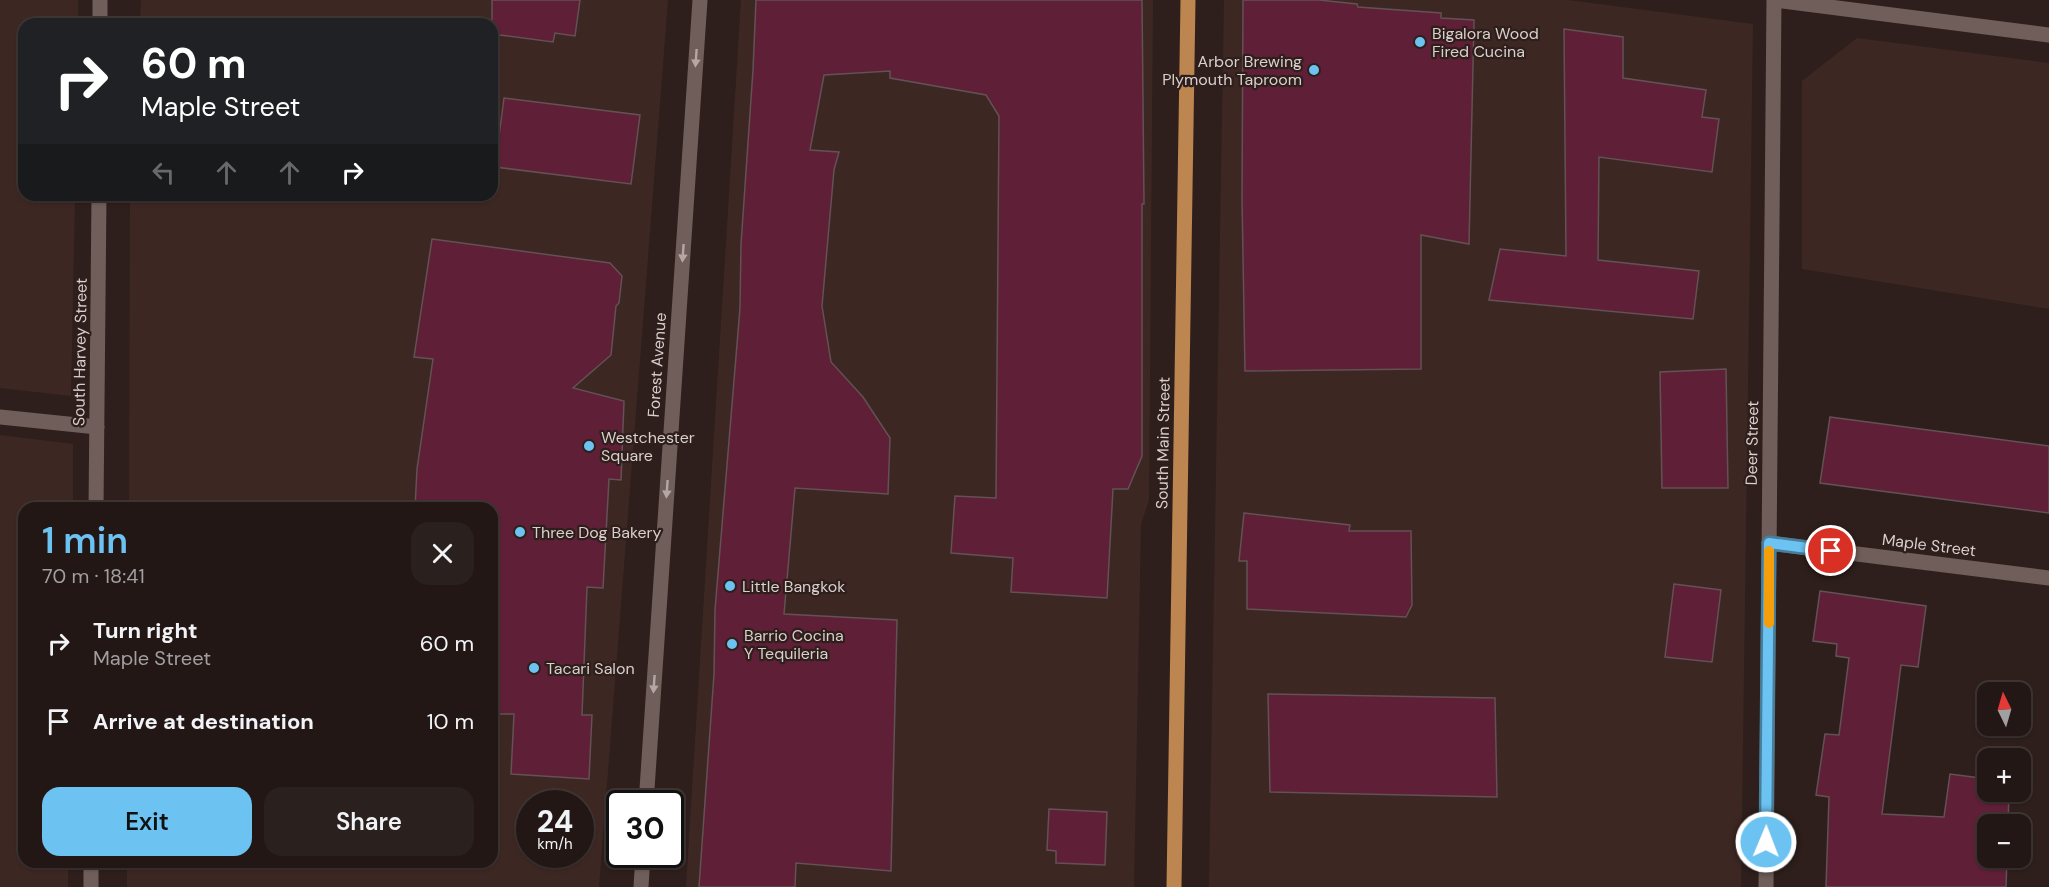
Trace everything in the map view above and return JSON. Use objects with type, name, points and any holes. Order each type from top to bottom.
[{"type":"main road","name":"South Main Street","points":[[1174,887],[1188,0]]},
{"type":"street","points":[[100,0],[100,18]]},
{"type":"street","name":"Forest Avenue","points":[[647,790],[700,0]]},
{"type":"street","points":[[1774,0],[2049,35]]},
{"type":"street","name":"Deer Street","points":[[1766,887],[1774,0]]},
{"type":"street","name":"South Harvey Street","points":[[96,502],[99,201]]},
{"type":"street","points":[[0,417],[97,427]]},
{"type":"street","name":"Maple Street","points":[[1769,543],[2049,578]]},
{"type":"street","points":[[91,868],[91,887]]},
{"type":"street","points":[[641,887],[642,868]]},
{"type":"shaded area","points":[[0,0],[78,0],[78,18],[18,18],[18,201],[75,201],[71,396],[0,388]]},
{"type":"shaded area","points":[[141,0],[668,0],[599,887],[127,887],[127,868],[498,868],[498,502],[129,502],[130,201],[498,201],[498,18],[140,18]]},
{"type":"shaded area","points":[[741,0],[1153,0],[1149,500],[1141,524],[1134,887],[686,887]]},
{"type":"shaded area","points":[[1224,0],[1568,0],[1753,24],[1741,887],[1209,887]]},
{"type":"shaded area","points":[[1857,38],[2049,63],[2049,309],[1802,269],[1802,81]]},
{"type":"shaded area","points":[[0,435],[73,444],[73,502],[18,502],[18,868],[68,868],[68,887],[0,887]]},
{"type":"building","points":[[492,0],[580,0],[575,36],[555,33],[553,42],[498,35],[498,18],[492,18]]},
{"type":"building","points":[[756,0],[1142,0],[1144,204],[1142,204],[1142,456],[1128,489],[1113,489],[1107,598],[1011,592],[1013,558],[951,553],[955,496],[996,498],[999,116],[986,95],[890,78],[890,71],[824,75],[810,150],[839,152],[834,170],[822,306],[831,362],[863,397],[890,438],[888,494],[795,488],[784,614],[897,620],[891,871],[796,863],[795,887],[699,887],[714,674],[715,610],[740,308],[741,244]]},
{"type":"building","points":[[1243,0],[1319,0],[1357,4],[1358,7],[1441,13],[1441,18],[1474,20],[1469,244],[1421,235],[1421,369],[1245,371],[1242,199]]},
{"type":"building","points":[[1564,29],[1623,37],[1623,78],[1706,90],[1702,117],[1719,119],[1712,172],[1599,157],[1598,260],[1699,271],[1693,319],[1489,300],[1500,249],[1566,256]]},
{"type":"building","points":[[504,98],[640,115],[631,184],[498,167],[498,144]]},
{"type":"building","points":[[432,239],[610,263],[622,276],[619,303],[616,306],[611,355],[573,388],[624,401],[621,480],[609,479],[603,588],[587,587],[582,715],[592,715],[589,779],[511,774],[514,714],[498,714],[498,502],[415,502],[417,469],[433,359],[414,357]]},
{"type":"building","points":[[1726,369],[1728,488],[1662,488],[1660,372]]},
{"type":"building","points":[[1830,417],[2049,446],[2049,513],[1820,483]]},
{"type":"building","points":[[1244,513],[1350,525],[1349,531],[1411,531],[1412,605],[1406,617],[1247,609],[1247,561],[1239,561]]},
{"type":"building","points":[[1674,584],[1721,590],[1712,662],[1665,657]]},
{"type":"building","points":[[1820,591],[1926,606],[1918,667],[1901,665],[1882,814],[1944,817],[1950,774],[1977,778],[1977,802],[2009,802],[2008,814],[1977,814],[1977,868],[2007,868],[2006,887],[1826,887],[1829,797],[1816,795],[1825,734],[1839,735],[1849,658],[1836,656],[1837,644],[1813,641]]},
{"type":"building","points":[[1268,694],[1495,698],[1497,797],[1270,792]]},
{"type":"building","points":[[1049,809],[1107,812],[1105,865],[1056,863],[1056,851],[1047,850]]},
{"type":"slow traffic","points":[[1769,551],[1769,623]]},
{"type":"place","name":"Bigalora Wood Fired Cucina","points":[[1420,42]]},
{"type":"place","name":"Arbor Brewing Plymouth Taproom","points":[[1314,70]]},
{"type":"place","name":"Westchester Square","points":[[589,446]]},
{"type":"place","name":"Three Dog Bakery","points":[[520,532]]},
{"type":"place","name":"Little Bangkok","points":[[730,586]]},
{"type":"place","name":"Barrio Cocina Y Tequileria","points":[[732,644]]},
{"type":"place","name":"Tacari Salon","points":[[534,668]]},
{"type":"route","points":[[1766,842],[1769,543],[1831,551]]}]
